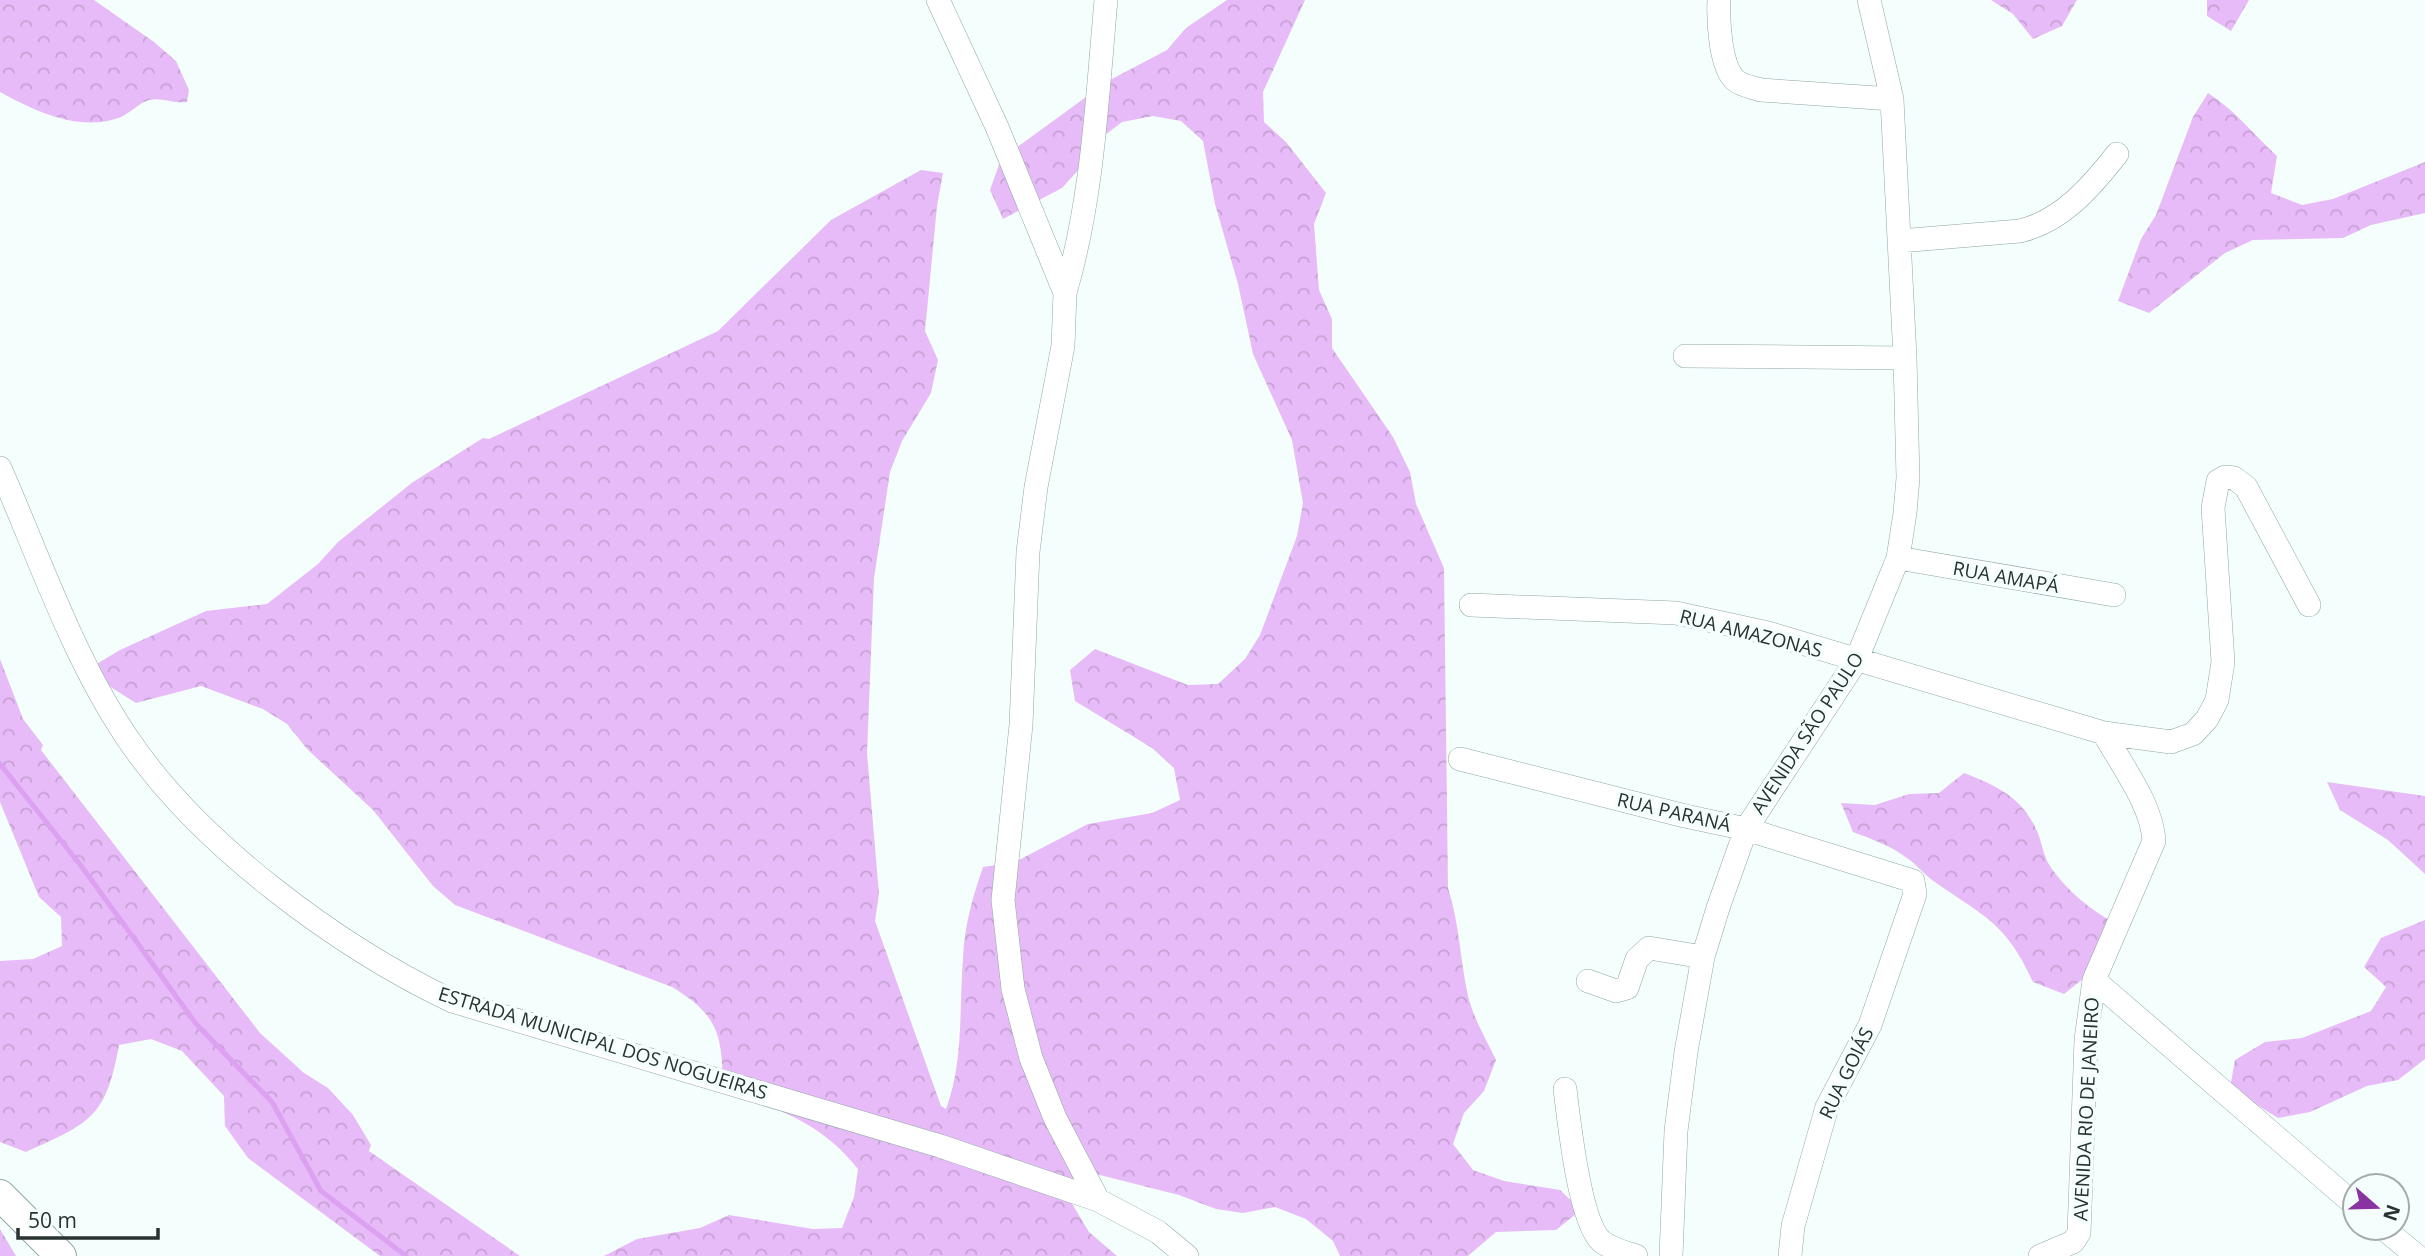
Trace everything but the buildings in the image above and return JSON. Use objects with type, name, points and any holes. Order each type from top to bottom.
[{"type":"main road","points":[[0,1195],[61,1256]]},
{"type":"street","points":[[938,0],[997,127],[1065,293]]},
{"type":"street","points":[[1098,1200],[1055,1118],[1031,1058],[1013,989],[1003,900],[1021,725],[1028,552],[1036,488],[1063,346],[1065,293],[1081,239],[1091,177],[1106,0]]},
{"type":"street","points":[[1719,0],[1721,36],[1728,69],[1744,85],[1761,90],[1892,99]]},
{"type":"street","name":"AVENIDA SÃO PAULO","points":[[1671,1256],[1676,1130],[1686,1052],[1703,957],[1746,829],[1856,662],[1898,558],[1908,478],[1892,99],[1869,0]]},
{"type":"street","points":[[1899,241],[2020,231],[2038,227],[2054,219],[2098,178],[2117,154]]},
{"type":"street","points":[[1685,356],[1905,358]]},
{"type":"street","name":"ESTRADA MUNICIPAL DOS NOGUEIRAS","points":[[0,468],[77,644],[126,736],[201,824],[290,901],[399,976],[452,1001],[927,1142],[1098,1200],[1158,1233],[1187,1256]]},
{"type":"street","name":"RUA AMAZONAS","points":[[1471,605],[1676,612],[1768,633],[1856,662],[1946,685],[2104,733],[2171,742],[2193,734],[2207,719],[2217,700],[2223,662],[2213,508],[2218,481],[2225,477],[2234,478],[2246,487],[2309,605]]},
{"type":"street","name":"RUA AMAPÁ","points":[[1898,558],[2114,595]]},
{"type":"street","points":[[2104,733],[2142,803],[2153,829],[2154,841],[2094,980],[2341,1193]]},
{"type":"street","name":"RUA PARANÁ","points":[[1460,759],[1746,829],[1907,877],[1916,886],[1915,894]]},
{"type":"street","name":"RUA GOIÁS","points":[[1790,1256],[1793,1226],[1827,1107],[1870,1025],[1915,894]]},
{"type":"street","points":[[1588,981],[1616,991],[1627,988],[1637,959],[1649,948],[1703,957]]},
{"type":"street","name":"AVENIDA RIO DE JANEIRO","points":[[2040,1256],[2073,1242],[2079,1233],[2086,1040],[2094,980]]},
{"type":"street","points":[[1565,1089],[1573,1146],[1592,1227],[1607,1245],[1636,1256]]},
{"type":"street","points":[[2400,1242],[2417,1256]]},
{"type":"green space","points":[[0,0],[94,0],[154,42],[176,61],[189,90],[187,102],[149,100],[121,117],[90,123],[58,118],[0,92]]},
{"type":"green space","points":[[1227,0],[1305,0],[1263,92],[1264,122],[1286,142],[1326,193],[1314,224],[1319,290],[1332,319],[1332,348],[1393,437],[1410,472],[1416,504],[1444,568],[1448,888],[1469,1000],[1496,1060],[1484,1091],[1464,1113],[1453,1144],[1473,1170],[1504,1181],[1560,1190],[1581,1210],[1556,1230],[1496,1232],[1468,1256],[1340,1256],[1333,1241],[1306,1219],[1275,1207],[1243,1213],[1216,1209],[1179,1195],[1088,1172],[1071,1202],[1089,1232],[1117,1256],[604,1256],[637,1239],[700,1228],[729,1215],[813,1229],[842,1228],[854,1197],[858,1169],[829,1139],[813,1128],[780,1111],[723,1089],[721,1055],[715,1029],[700,1008],[672,987],[455,905],[433,886],[373,810],[307,749],[287,724],[263,709],[201,686],[136,703],[112,688],[90,668],[120,650],[206,611],[267,604],[413,482],[483,438],[489,439],[718,331],[831,220],[921,170],[943,173],[937,206],[925,331],[938,360],[931,393],[902,441],[890,472],[874,578],[867,753],[879,894],[875,921],[941,1106],[946,1109],[956,1072],[965,935],[983,867],[1015,862],[1088,824],[1152,813],[1180,800],[1174,768],[1152,748],[1075,701],[1070,670],[1095,649],[1188,685],[1218,684],[1245,659],[1260,635],[1297,536],[1303,503],[1292,440],[1253,354],[1238,284],[1215,204],[1203,141],[1181,121],[1153,116],[1122,122],[1096,142],[1082,166],[1062,188],[1003,219],[990,190],[1001,159],[1108,81],[1167,50],[1186,28]]},
{"type":"green space","points":[[1991,0],[2077,0],[2062,26],[2033,39],[2013,14]]},
{"type":"green space","points":[[2207,0],[2249,0],[2231,31],[2207,16]]},
{"type":"green space","points":[[2208,93],[2277,156],[2271,193],[2302,205],[2333,199],[2425,162],[2425,213],[2371,225],[2343,238],[2253,240],[2225,253],[2149,313],[2118,301],[2141,239],[2156,215],[2193,117]]},
{"type":"green space","points":[[0,659],[23,719],[43,745],[41,750],[260,1033],[304,1073],[328,1088],[353,1115],[371,1145],[369,1151],[520,1256],[380,1256],[248,1158],[225,1126],[224,1096],[182,1051],[151,1039],[119,1045],[114,1069],[101,1103],[80,1125],[26,1152],[0,1142],[0,961],[33,959],[62,946],[61,917],[39,897],[0,802]]},
{"type":"green space","points":[[1964,773],[1998,788],[2016,801],[2031,819],[2048,862],[2057,876],[2083,902],[2123,928],[2089,974],[2064,994],[2033,982],[2003,933],[1979,912],[1932,880],[1901,854],[1853,832],[1841,803],[1875,805],[1909,794],[1939,793]]},
{"type":"green space","points":[[2327,782],[2425,796],[2425,874],[2388,840],[2340,810]]},
{"type":"green space","points":[[2425,920],[2425,1059],[2398,1080],[2367,1086],[2310,1112],[2278,1118],[2230,1088],[2235,1060],[2265,1042],[2302,1038],[2371,1011],[2386,987],[2364,967],[2381,938]]},
{"type":"green space","points":[[0,1229],[16,1256],[0,1256]]},
{"type":"waterway","points":[[0,764],[82,867],[197,1025],[272,1102],[321,1191],[406,1256]]}]
